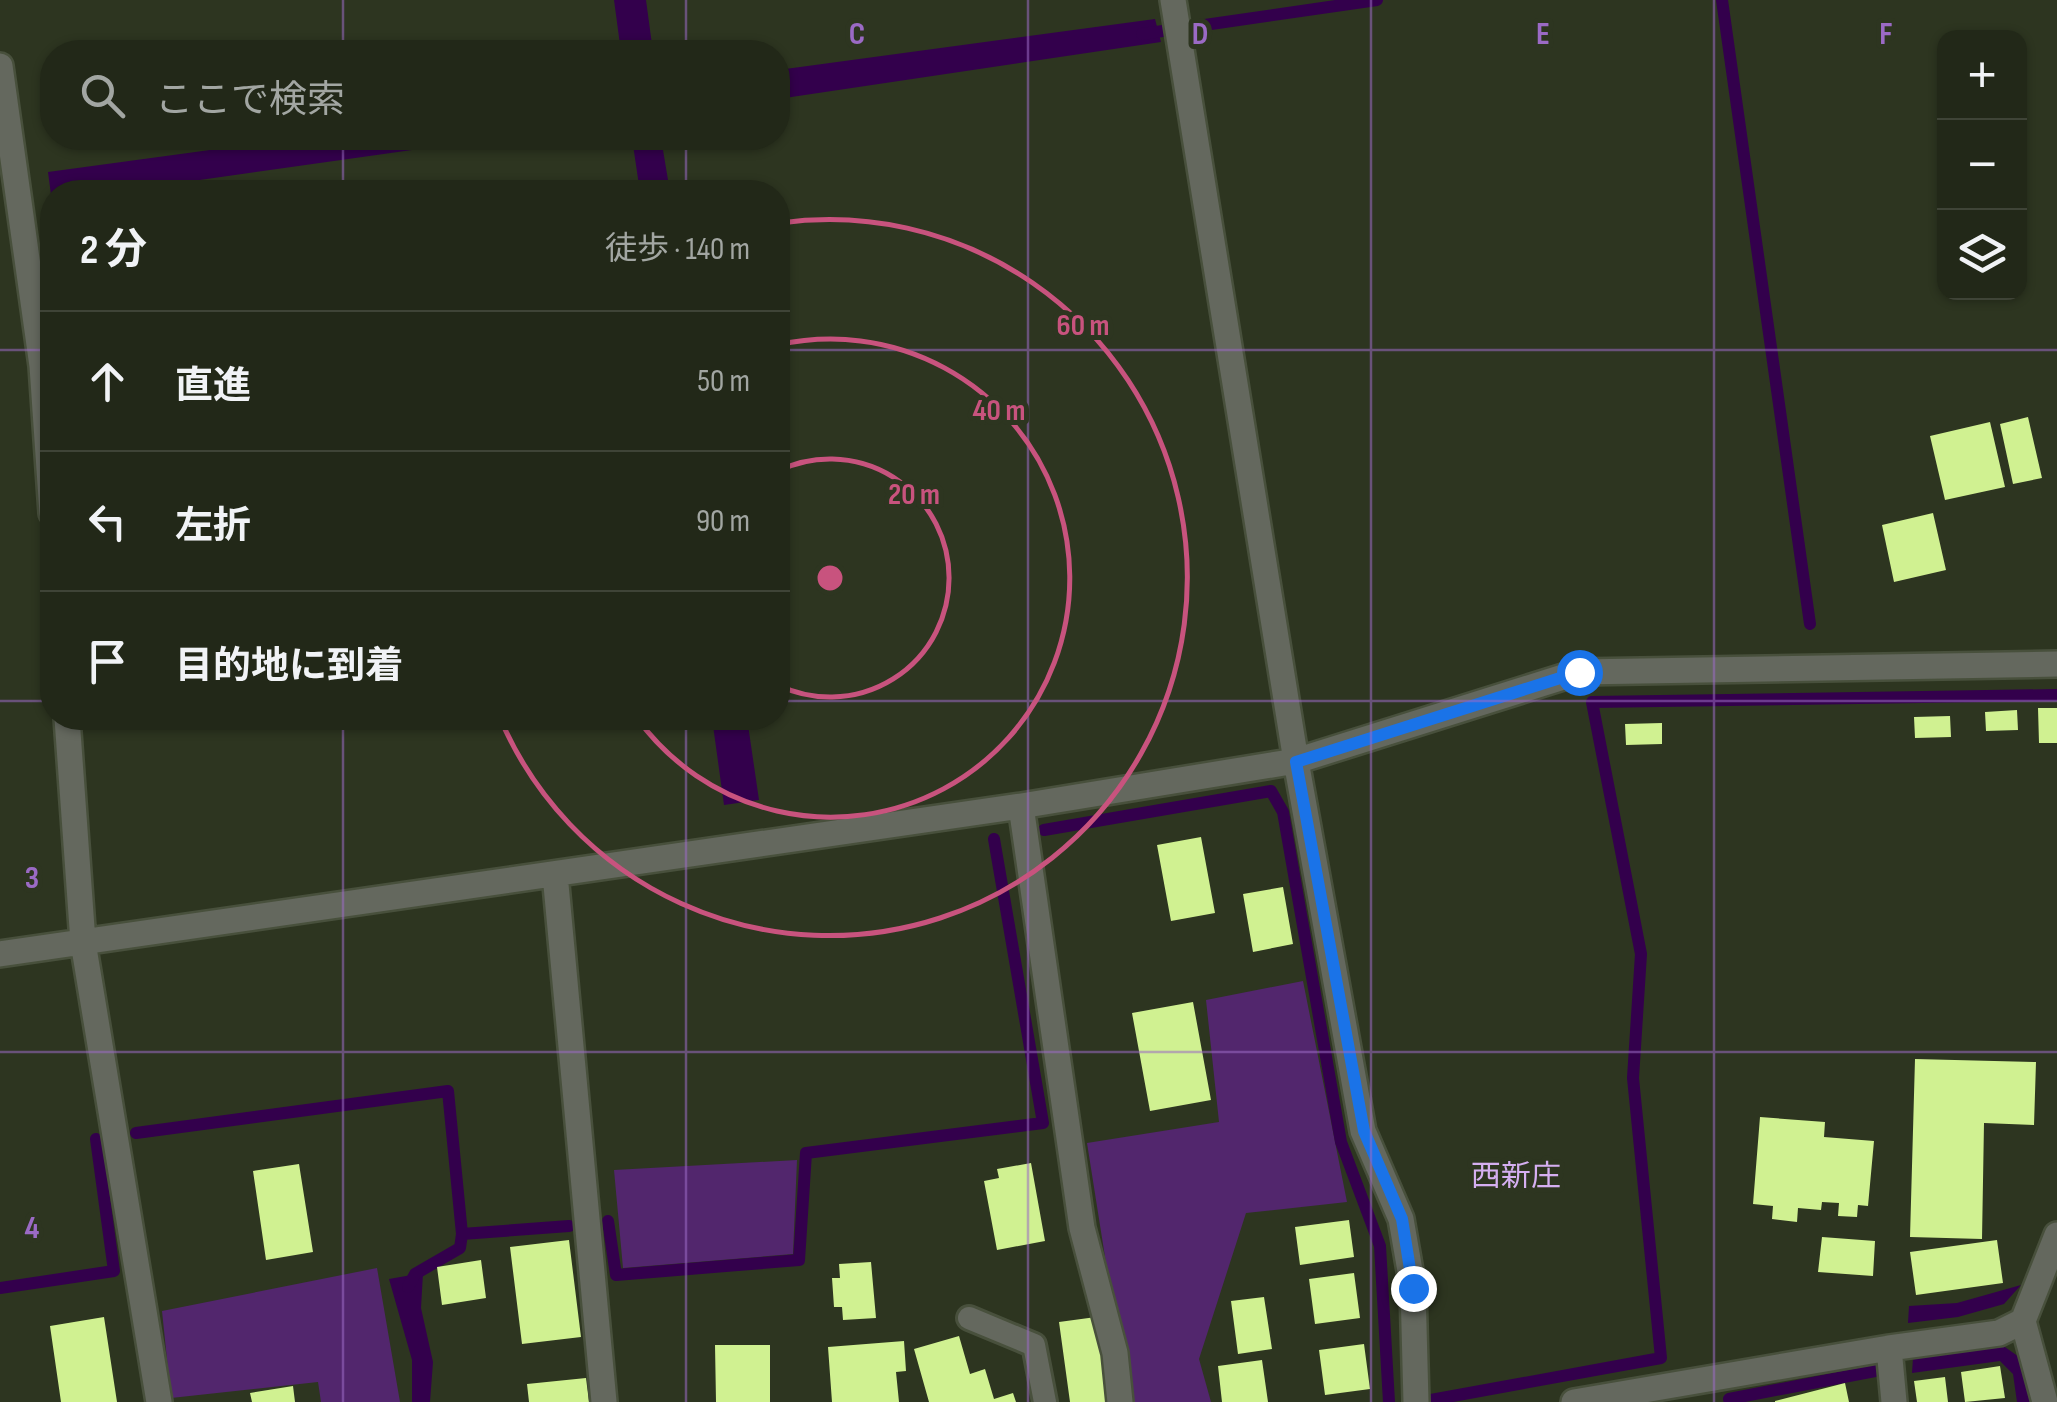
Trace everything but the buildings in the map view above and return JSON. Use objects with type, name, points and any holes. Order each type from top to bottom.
[{"type":"street","points":[[1174,5],[1296,762],[1364,1131],[1402,1219],[1413,1288],[1416,1402]]},
{"type":"street","points":[[0,66],[40,352]]},
{"type":"street","points":[[0,954],[1021,806],[1296,762],[1579,672],[2057,664]]},
{"type":"street","points":[[68,730],[83,942],[159,1402]]},
{"type":"street","points":[[1021,806],[1082,1228],[1115,1353],[1120,1402]]},
{"type":"street","points":[[555,874],[604,1402]]},
{"type":"street","points":[[2045,1402],[2022,1321],[2057,1235]]},
{"type":"street","points":[[1574,1402],[1999,1333],[2022,1321]]},
{"type":"street","points":[[1888,1348],[1894,1402]]},
{"type":"lane","points":[[969,1318],[1034,1346],[1045,1402]]},
{"type":"shaded area","points":[[614,0],[646,0],[651,40],[619,40]]},
{"type":"shaded area","points":[[1155,19],[1161,42],[790,97],[790,68]]},
{"type":"shaded area","points":[[210,150],[412,150],[200,180],[49,180],[48,172]]},
{"type":"shaded area","points":[[634,150],[663,150],[668,180],[638,180]]},
{"type":"shaded area","points":[[714,730],[749,730],[759,800],[724,805]]},
{"type":"shaded area","points":[[1303,981],[1347,1202],[1246,1213],[1199,1359],[1211,1402],[1128,1402],[1087,1143],[1219,1122],[1206,1000]]},
{"type":"shaded area","points":[[797,1160],[793,1254],[623,1268],[614,1170]]},
{"type":"shaded area","points":[[377,1268],[400,1402],[321,1402],[318,1382],[171,1398],[162,1311]]},
{"type":"shaded area","points":[[423,1273],[421,1308],[433,1362],[430,1402],[412,1402],[412,1360],[389,1279]]},
{"type":"shaded area","points":[[2021,1285],[2004,1304],[1958,1317],[1908,1323],[1909,1306],[1957,1303]]},
{"type":"shaded area","points":[[2002,1345],[2022,1359],[2034,1402],[2017,1402],[2013,1374],[2000,1361],[1912,1373],[1913,1358]]},
{"type":"waterway","points":[[1142,34],[1377,0]]},
{"type":"waterway","points":[[1722,0],[1810,624]]},
{"type":"waterway","points":[[1431,1400],[1661,1358],[1633,1078],[1641,954],[1592,702],[2057,695]]},
{"type":"waterway","points":[[1044,830],[1271,791],[1283,812],[1341,1142],[1380,1246],[1389,1402]]},
{"type":"waterway","points":[[608,1221],[616,1275],[799,1260],[806,1153],[1043,1123],[994,839]]},
{"type":"waterway","points":[[136,1133],[448,1091],[462,1234],[569,1226]]},
{"type":"waterway","points":[[0,1288],[114,1271],[96,1139]]},
{"type":"waterway","points":[[408,1287],[415,1274],[460,1248],[462,1234]]},
{"type":"waterway","points":[[1730,1402],[1729,1399],[1875,1371]]},
{"type":"district","name":"西新庄","points":[[1516,1176]]},
{"type":"route","points":[[1413,1288],[1402,1219],[1364,1131],[1296,762],[1579,672]]}]
